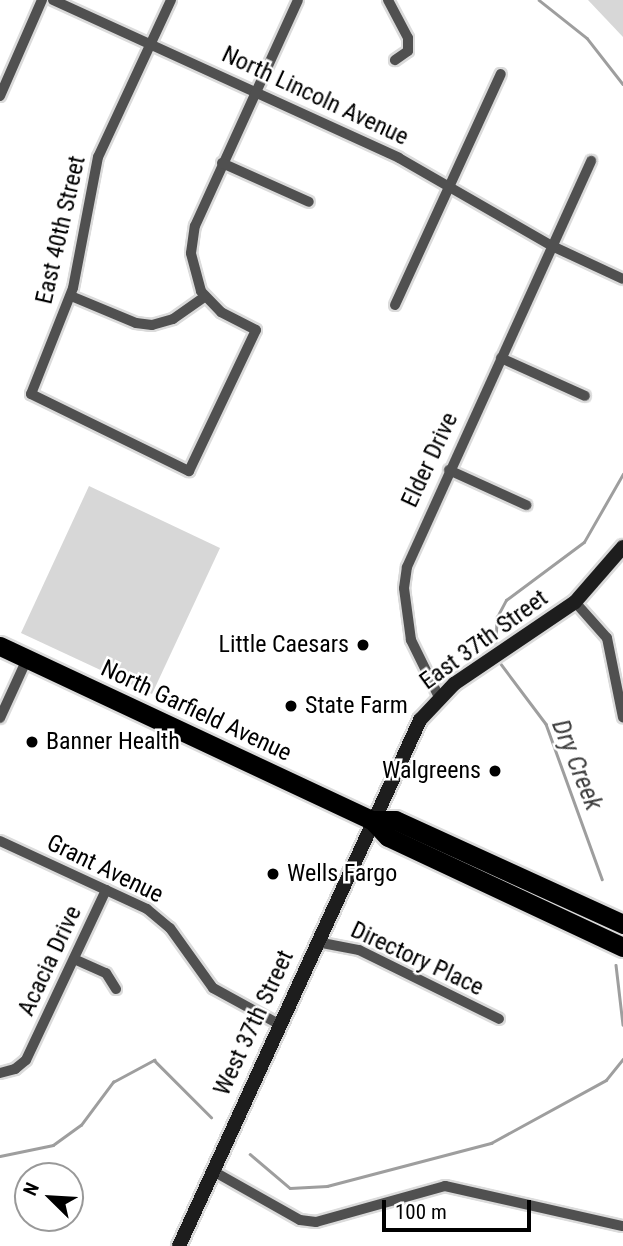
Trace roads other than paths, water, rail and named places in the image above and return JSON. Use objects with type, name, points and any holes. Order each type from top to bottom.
[{"type":"highway","name":"North Garfield Avenue","points":[[0,646],[372,820],[388,838],[623,947]]},
{"type":"highway","name":"North Garfield Avenue","points":[[372,820],[395,820],[623,924]]},
{"type":"street","points":[[0,96],[42,0]]},
{"type":"street","name":"North Lincoln Avenue","points":[[53,0],[399,158],[552,246],[623,279]]},
{"type":"street","name":"East 40th Street","points":[[171,0],[98,157],[71,296],[31,394],[189,471],[257,330],[228,317],[204,296]]},
{"type":"street","points":[[71,296],[136,324],[152,326],[173,319],[204,296],[193,268],[192,240],[222,163],[298,0]]},
{"type":"street","points":[[388,0],[408,37],[408,51],[395,60]]},
{"type":"street","points":[[395,305],[501,74]]},
{"type":"street","name":"Elder Drive","points":[[439,697],[411,640],[404,588],[417,539],[592,161]]},
{"type":"street","points":[[222,163],[309,202]]},
{"type":"street","points":[[500,358],[585,396]]},
{"type":"street","points":[[449,470],[526,505]]},
{"type":"street","name":"East 37th Street","points":[[372,820],[412,734],[439,697],[575,602],[623,547]]},
{"type":"street","points":[[575,602],[602,630],[617,656],[623,718]]},
{"type":"street","points":[[0,718],[27,659]]},
{"type":"street","name":"West 37th Street","points":[[179,1246],[372,820]]},
{"type":"street","name":"Grant Avenue","points":[[1,845],[106,890],[159,918],[213,988],[278,1023]]},
{"type":"street","name":"Acacia Drive","points":[[0,1073],[15,1069],[26,1060],[106,890]]},
{"type":"street","name":"Directory Place","points":[[317,942],[359,950],[499,1019]]},
{"type":"street","points":[[74,959],[106,973],[116,989]]},
{"type":"street","points":[[213,1171],[300,1220],[316,1222],[445,1186],[623,1226]]},
{"type":"waterway","name":"Dry Creek","points":[[539,0],[587,38],[623,84]]},
{"type":"waterway","name":"Dry Creek","points":[[495,651],[497,617],[506,600],[584,542],[623,474]]},
{"type":"waterway","name":"Dry Creek","points":[[498,660],[546,724],[602,879]]},
{"type":"waterway","name":"Dry Creek","points":[[616,965],[623,1025]]},
{"type":"waterway","name":"Dry Creek","points":[[250,1154],[290,1188],[327,1186],[491,1143],[606,1080],[623,1059]]},
{"type":"waterway","name":"Dry Creek","points":[[0,1156],[53,1145],[81,1125],[113,1082],[154,1060],[211,1117]]},
{"type":"place","name":"Little Caesars","points":[[363,645]]},
{"type":"place","name":"State Farm","points":[[291,706]]},
{"type":"place","name":"Banner Health","points":[[32,742]]},
{"type":"place","name":"Walgreens","points":[[495,771]]},
{"type":"place","name":"Wells Fargo","points":[[273,874]]}]
